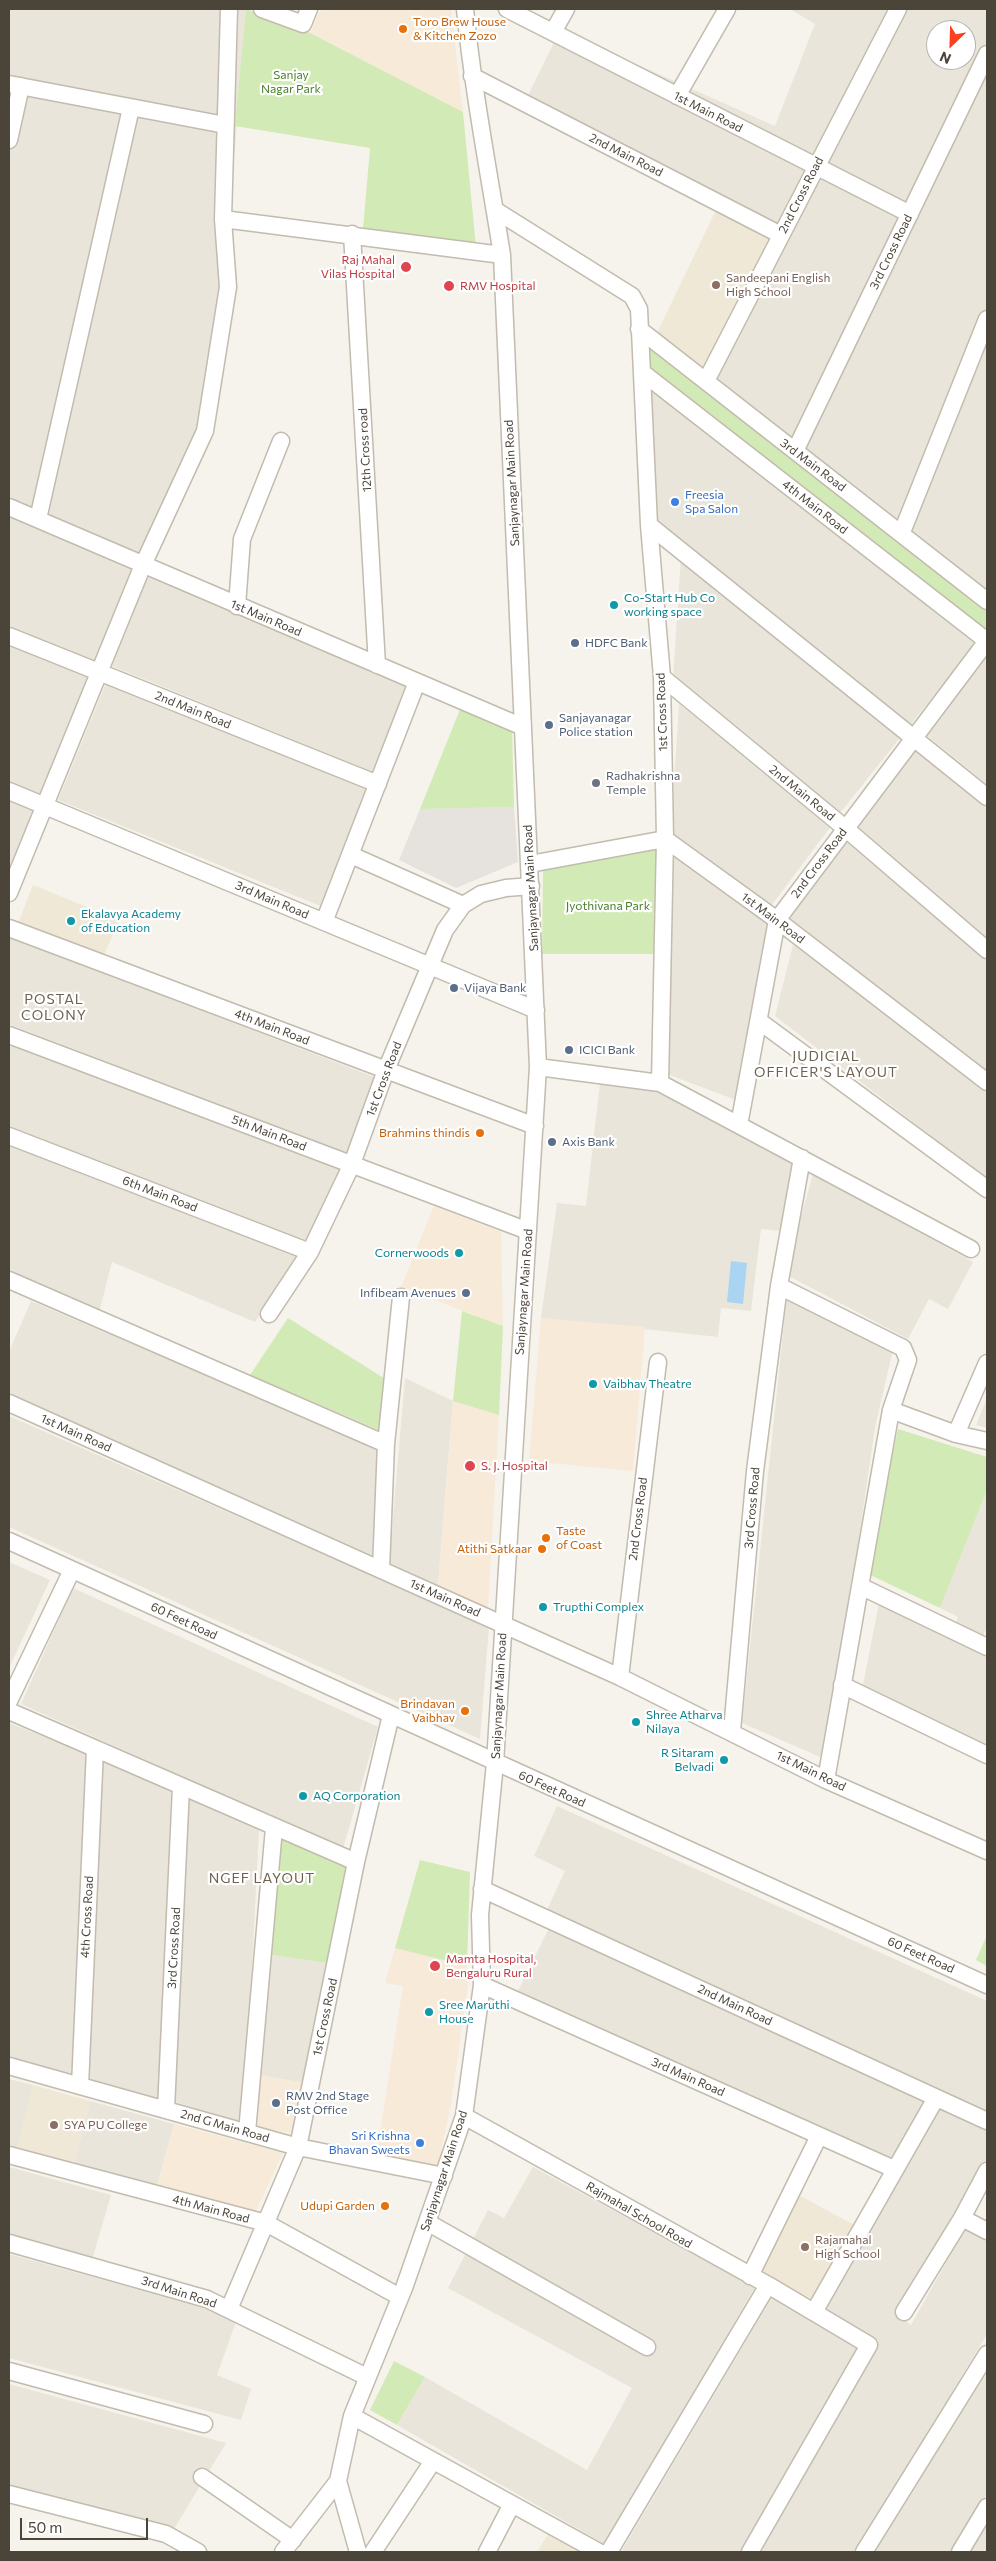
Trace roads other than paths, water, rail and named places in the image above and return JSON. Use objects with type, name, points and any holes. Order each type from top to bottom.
[{"type":"street","points":[[9,893],[97,672],[143,565],[206,431],[228,287],[224,219],[229,9]]},
{"type":"street","points":[[262,9],[303,24],[309,9]]},
{"type":"street","name":"Sanjaynagar Main Road","points":[[358,2552],[338,2481],[352,2416],[400,2298],[464,2116],[482,1985],[479,1926],[495,1763],[538,1067],[502,255],[472,76],[465,9]]},
{"type":"street","name":"1st Main Road","points":[[507,9],[910,214]]},
{"type":"street","points":[[553,32],[566,9]]},
{"type":"street","points":[[677,96],[727,9]]},
{"type":"street","name":"2nd Cross Road","points":[[706,381],[898,9]]},
{"type":"street","name":"3rd Cross Road","points":[[796,451],[987,54]]},
{"type":"street","name":"2nd Main Road","points":[[472,76],[781,235]]},
{"type":"street","points":[[9,140],[15,85],[226,125]]},
{"type":"street","points":[[38,519],[131,108]]},
{"type":"street","name":"1st Cross Road","points":[[495,210],[632,296],[640,309],[639,329],[643,373],[649,525],[662,677],[665,839],[660,1083]]},
{"type":"street","points":[[224,219],[352,234],[502,255]]},
{"type":"street","name":"12th Cross road","points":[[352,234],[377,666]]},
{"type":"street","points":[[902,532],[987,319]]},
{"type":"street","name":"3rd Main Road","points":[[639,329],[987,599]]},
{"type":"street","name":"4th Main Road","points":[[643,373],[987,641]]},
{"type":"street","points":[[237,606],[242,538],[281,440]]},
{"type":"street","name":"1st Main Road","points":[[9,507],[523,727]]},
{"type":"street","points":[[649,525],[987,797]]},
{"type":"street","name":"2nd Main Road","points":[[9,636],[378,784]]},
{"type":"street","name":"2nd Cross Road","points":[[740,1125],[777,920],[987,641]]},
{"type":"street","name":"2nd Main Road","points":[[662,677],[845,828],[987,950]]},
{"type":"street","points":[[324,922],[417,682]]},
{"type":"street","name":"3rd Main Road","points":[[9,791],[536,1010]]},
{"type":"street","points":[[530,864],[665,839]]},
{"type":"street","name":"1st Main Road","points":[[665,839],[777,920],[987,1082]]},
{"type":"street","points":[[350,854],[463,905]]},
{"type":"street","name":"1st Cross Road","points":[[268,1314],[310,1252],[352,1164],[386,1070],[445,930],[463,905],[481,894],[506,888],[531,886]]},
{"type":"street","name":"4th Main Road","points":[[9,928],[535,1126]]},
{"type":"street","points":[[759,1021],[987,1189]]},
{"type":"street","name":"5th Main Road","points":[[9,1035],[528,1231]]},
{"type":"street","points":[[538,1067],[660,1083],[971,1249]]},
{"type":"street","name":"6th Main Road","points":[[9,1136],[310,1252]]},
{"type":"street","points":[[802,1158],[779,1286],[903,1348],[908,1360],[891,1410],[826,1780]]},
{"type":"street","points":[[9,1280],[386,1444]]},
{"type":"street","name":"3rd Cross Road","points":[[732,1731],[755,1471],[779,1286]]},
{"type":"street","points":[[381,1570],[386,1444],[401,1297]]},
{"type":"street","name":"2nd Cross Road","points":[[620,1677],[658,1362]]},
{"type":"street","points":[[956,1434],[987,1363]]},
{"type":"street","name":"1st Main Road","points":[[9,1403],[620,1677],[732,1731],[826,1780],[987,1851]]},
{"type":"street","points":[[891,1410],[956,1434],[987,1441]]},
{"type":"street","name":"60 Feet Road","points":[[9,1541],[987,1985]]},
{"type":"street","points":[[9,1702],[72,1570]]},
{"type":"street","points":[[860,1586],[985,1640]]},
{"type":"street","points":[[842,1685],[987,1755]]},
{"type":"street","points":[[9,1711],[274,1828],[356,1862]]},
{"type":"street","name":"1st Cross Road","points":[[229,2309],[298,2147],[356,1862],[391,1715]]},
{"type":"street","name":"4th Cross Road","points":[[80,2086],[95,1749]]},
{"type":"street","name":"3rd Cross Road","points":[[166,2109],[181,1787]]},
{"type":"street","points":[[247,2132],[274,1828]]},
{"type":"street","name":"2nd Main Road","points":[[482,1889],[987,2121]]},
{"type":"street","name":"3rd Main Road","points":[[482,1985],[894,2169]]},
{"type":"street","name":"2nd G Main Road","points":[[9,2066],[298,2147],[444,2176]]},
{"type":"street","points":[[814,2312],[936,2098]]},
{"type":"street","name":"Rajmahal School Road","points":[[464,2116],[768,2285],[869,2345],[750,2552]]},
{"type":"street","points":[[750,2276],[819,2136]]},
{"type":"street","name":"4th Main Road","points":[[9,2155],[266,2223],[400,2298]]},
{"type":"street","points":[[904,2312],[962,2218],[987,2170]]},
{"type":"street","points":[[962,2218],[987,2231]]},
{"type":"street","points":[[427,2222],[647,2347]]},
{"type":"street","name":"3rd Main Road","points":[[9,2243],[207,2299],[367,2378]]},
{"type":"street","points":[[609,2552],[768,2285]]},
{"type":"street","points":[[864,2552],[987,2354]]},
{"type":"street","points":[[9,2371],[204,2424]]},
{"type":"street","points":[[352,2416],[599,2552]]},
{"type":"street","points":[[373,2552],[433,2461]]},
{"type":"street","points":[[202,2477],[288,2546],[338,2481]]},
{"type":"street","points":[[9,2494],[166,2534],[198,2552]]},
{"type":"street","points":[[487,2552],[512,2504]]},
{"type":"street","points":[[960,2552],[987,2507]]},
{"type":"water","points":[[731,1261],[747,1263],[743,1304],[727,1302]]},
{"type":"place","name":"Toro Brew House & Kitchen Zozo","points":[[403,29]]},
{"type":"place","name":"Raj Mahal Vilas Hospital","points":[[406,267]]},
{"type":"place","name":"Sandeepani English High School","points":[[716,285]]},
{"type":"place","name":"RMV Hospital","points":[[449,286]]},
{"type":"place","name":"Freesia Spa Salon","points":[[675,502]]},
{"type":"place","name":"Co-Start Hub Co working space","points":[[614,605]]},
{"type":"place","name":"HDFC Bank","points":[[575,643]]},
{"type":"place","name":"Sanjayanagar Police station","points":[[549,725]]},
{"type":"place","name":"Radhakrishna Temple","points":[[596,783]]},
{"type":"place","name":"Ekalavya Academy of Education","points":[[71,921]]},
{"type":"place","name":"Vijaya Bank","points":[[454,988]]},
{"type":"place","name":"ICICI Bank","points":[[569,1050]]},
{"type":"place","name":"Brahmins thindis","points":[[480,1133]]},
{"type":"place","name":"Axis Bank","points":[[552,1142]]},
{"type":"place","name":"Cornerwoods","points":[[459,1253]]},
{"type":"place","name":"Infibeam Avenues","points":[[466,1293]]},
{"type":"place","name":"Vaibhav Theatre","points":[[593,1384]]},
{"type":"place","name":"S. J. Hospital","points":[[470,1466]]},
{"type":"place","name":"Taste of Coast","points":[[546,1538]]},
{"type":"place","name":"Atithi Satkaar","points":[[542,1549]]},
{"type":"place","name":"Trupthi Complex","points":[[543,1607]]},
{"type":"place","name":"Brindavan Vaibhav","points":[[465,1711]]},
{"type":"place","name":"Shree Atharva Nilaya","points":[[636,1722]]},
{"type":"place","name":"R Sitaram Belvadi","points":[[724,1760]]},
{"type":"place","name":"AQ Corporation","points":[[303,1796]]},
{"type":"place","name":"Mamta Hospital, Bengaluru Rural","points":[[435,1966]]},
{"type":"place","name":"Sree Maruthi House","points":[[429,2012]]},
{"type":"place","name":"RMV 2nd Stage Post Office","points":[[276,2103]]},
{"type":"place","name":"SYA PU College","points":[[54,2125]]},
{"type":"place","name":"Sri Krishna Bhavan Sweets","points":[[420,2143]]},
{"type":"place","name":"Udupi Garden","points":[[385,2206]]},
{"type":"place","name":"Rajamahal High School","points":[[805,2247]]},
{"type":"district","name":"POSTAL COLONY","points":[[54,1008]]},
{"type":"district","name":"JUDICIAL OFFICER'S LAYOUT","points":[[826,1064]]},
{"type":"district","name":"NGEF LAYOUT","points":[[262,1878]]},
{"type":"park label","name":"Sanjay Nagar Park","points":[[291,82]]},
{"type":"park label","name":"Jyothivana Park","points":[[608,906]]}]
